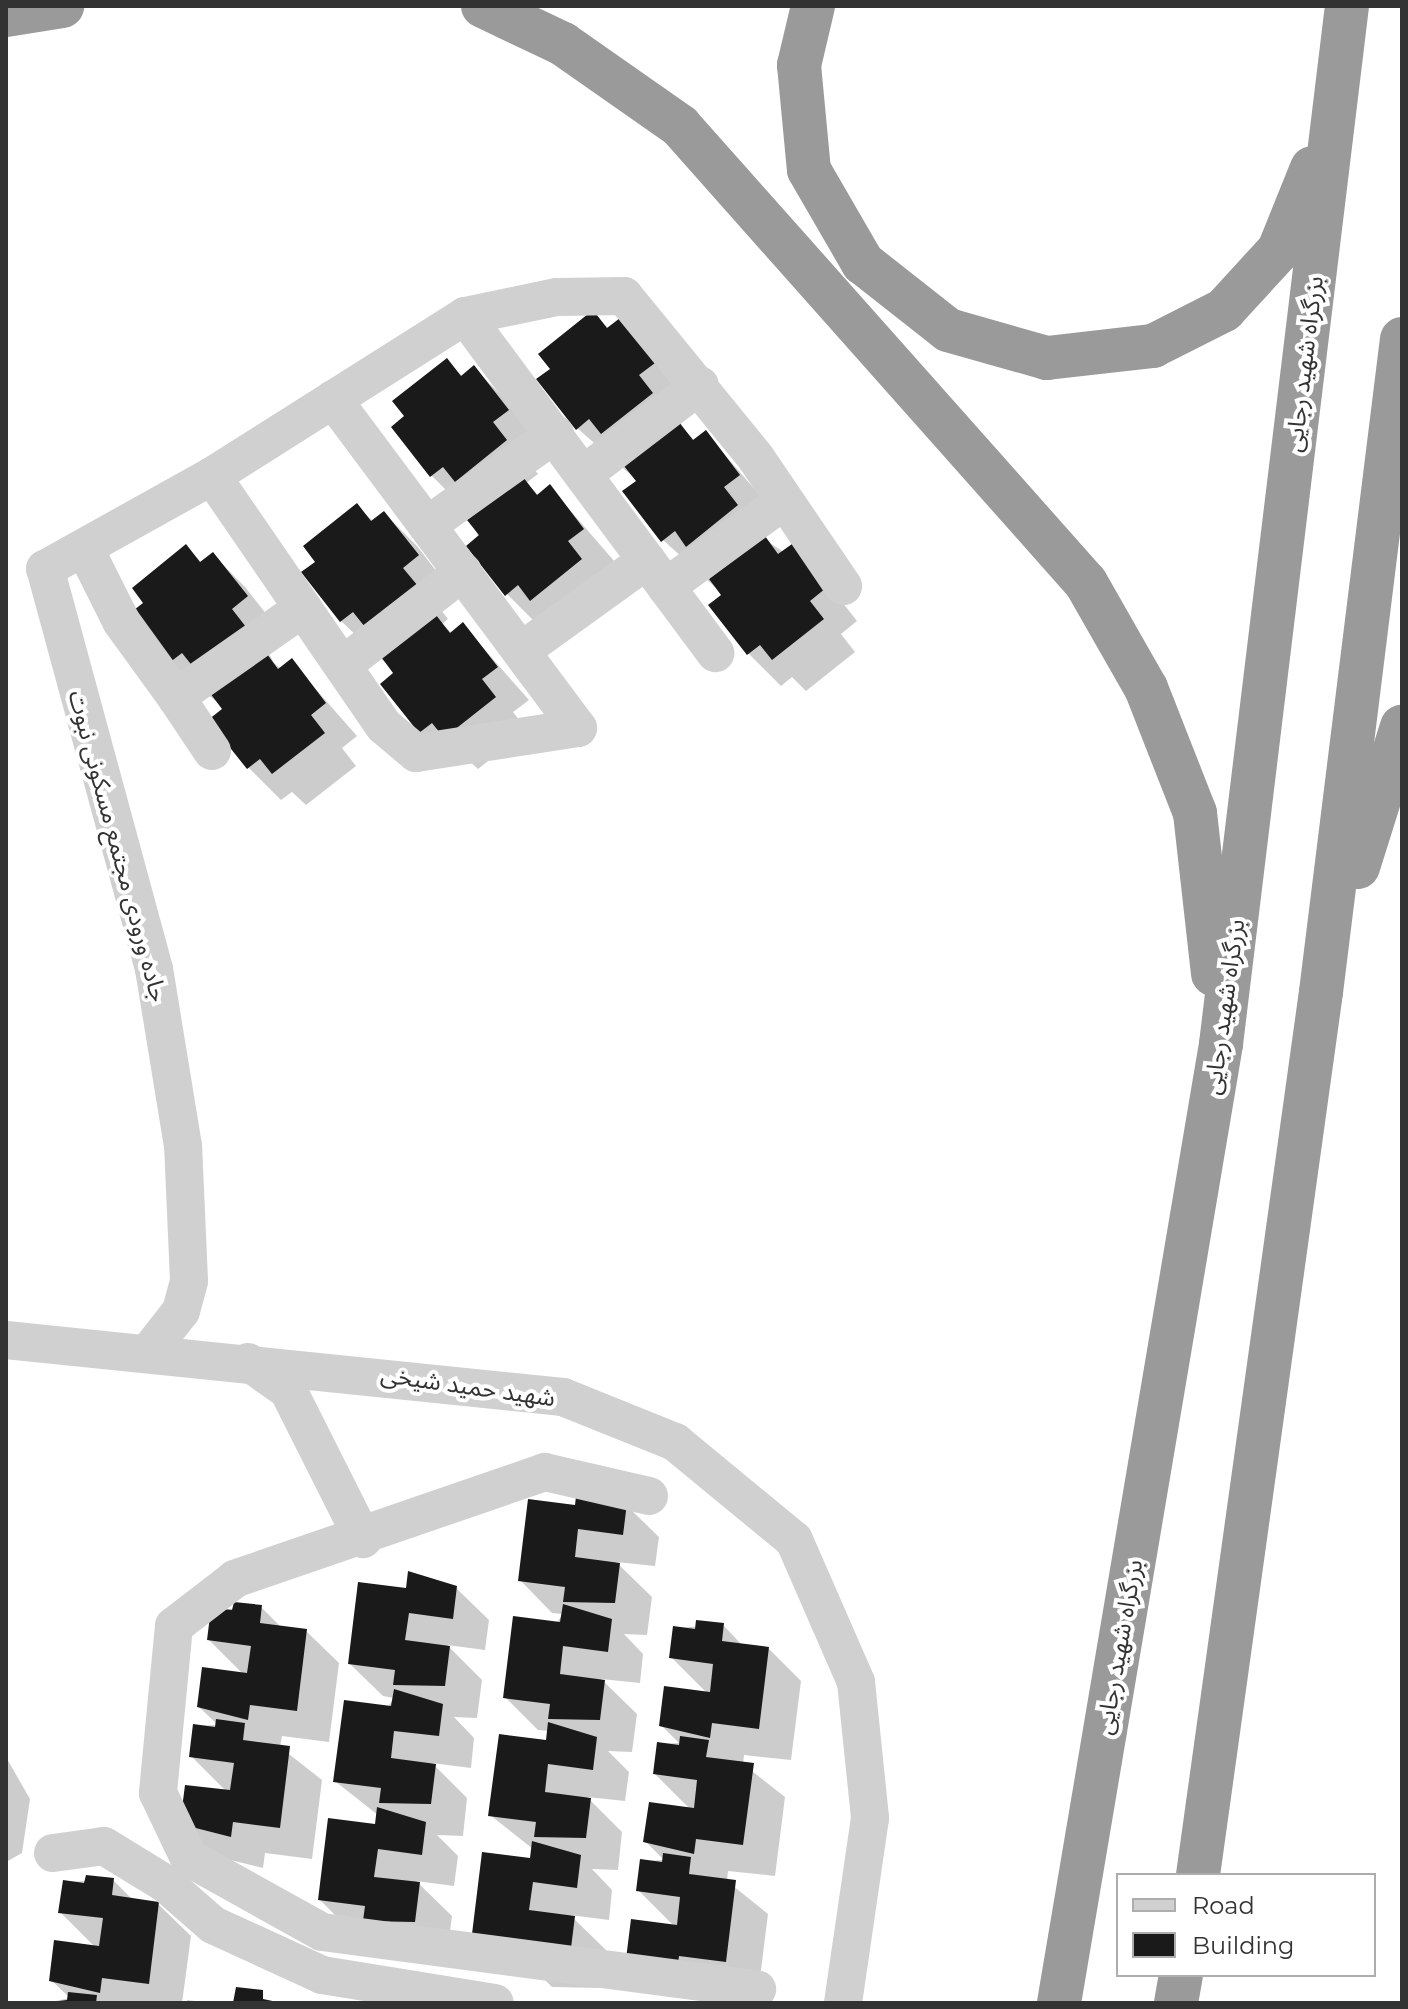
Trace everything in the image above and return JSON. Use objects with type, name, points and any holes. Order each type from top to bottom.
[{"type":"highway","points":[[6,15],[62,6]]},
{"type":"highway","points":[[483,6],[563,44],[680,126],[1086,583],[1146,688],[1195,813],[1221,1044]]},
{"type":"highway","points":[[813,6],[799,65],[809,170],[863,263],[948,330],[1047,358],[1153,346],[1224,310],[1279,250],[1310,179],[1347,8]]},
{"type":"highway","name":"بزرگراه شهید رجایی","points":[[1059,2003],[1221,1044],[1347,8]]},
{"type":"highway","points":[[1198,1873],[1321,992],[1402,339]]},
{"type":"highway","points":[[1321,992],[1402,727]]},
{"type":"highway","points":[[1176,2003],[1181,1977]]},
{"type":"street","points":[[212,751],[121,621],[85,549],[212,476],[465,316],[557,297],[624,296],[700,385],[843,586]]},
{"type":"street","points":[[465,316],[715,653]]},
{"type":"street","points":[[584,474],[700,385]]},
{"type":"street","points":[[212,476],[384,726],[416,753],[578,728],[333,399]]},
{"type":"street","points":[[429,524],[555,434]]},
{"type":"street","points":[[521,651],[782,502]]},
{"type":"street","name":"جاده ورودی مجتمع مسکونی نبوت","points":[[85,549],[45,569],[154,969],[183,1146],[189,1281],[181,1311],[148,1353]]},
{"type":"street","points":[[343,665],[463,572]]},
{"type":"street","points":[[176,697],[303,608]]},
{"type":"street","name":"شهید حمید شیخی","points":[[6,1340],[248,1362],[563,1397],[675,1442],[794,1540],[856,1682],[870,1818],[843,2003]]},
{"type":"street","points":[[248,1362],[288,1390],[363,1539]]},
{"type":"street","points":[[649,1496],[545,1472],[363,1539],[235,1579],[174,1626],[158,1793],[189,1858],[322,1932],[757,1989]]},
{"type":"street","points":[[53,1853],[104,1846],[166,1884],[213,1925],[320,1989],[495,2003]]},
{"type":"building","points":[[593,310],[607,328],[620,318],[655,363],[639,375],[653,393],[601,434],[589,419],[576,430],[536,379],[550,369],[538,354]]},
{"type":"building","points":[[447,358],[461,376],[474,365],[509,410],[493,422],[507,440],[455,482],[443,467],[430,477],[391,427],[404,416],[392,401]]},
{"type":"building","points":[[679,422],[693,440],[706,430],[740,475],[724,487],[738,505],[686,547],[675,531],[661,542],[622,491],[636,481],[624,466]]},
{"type":"building","points":[[523,477],[537,495],[550,484],[584,529],[568,541],[582,559],[530,601],[518,585],[505,596],[466,546],[479,535],[467,520]]},
{"type":"building","points":[[357,503],[371,521],[384,511],[419,555],[403,568],[418,586],[365,627],[353,612],[340,622],[301,572],[315,562],[303,546]]},
{"type":"building","points":[[765,536],[778,554],[792,544],[826,588],[810,601],[824,619],[772,660],[760,645],[747,655],[708,605],[721,595],[709,579]]},
{"type":"building","points":[[186,544],[200,562],[213,552],[248,596],[232,609],[246,627],[194,668],[182,653],[169,663],[130,613],[143,603],[132,588]]},
{"type":"building","points":[[436,615],[450,633],[463,622],[498,667],[482,679],[496,697],[444,738],[432,723],[419,733],[380,684],[393,673],[382,658]]},
{"type":"building","points":[[264,650],[278,669],[292,658],[326,703],[311,715],[325,733],[272,774],[260,759],[247,769],[208,720],[222,709],[210,693]]},
{"type":"building","points":[[577,1488],[627,1503],[623,1535],[578,1529],[575,1557],[620,1563],[615,1603],[563,1602],[565,1587],[518,1581],[528,1499],[575,1505]]},
{"type":"building","points":[[408,1571],[457,1586],[453,1619],[409,1613],[405,1640],[450,1646],[445,1686],[393,1685],[395,1670],[348,1664],[358,1582],[406,1588]]},
{"type":"building","points":[[234,1602],[262,1605],[260,1623],[307,1629],[297,1711],[250,1705],[248,1720],[197,1707],[202,1667],[247,1673],[251,1646],[207,1640],[211,1608],[232,1610]]},
{"type":"building","points":[[563,1604],[612,1619],[608,1652],[563,1646],[560,1674],[605,1680],[600,1720],[548,1719],[550,1704],[503,1698],[513,1616],[560,1622]]},
{"type":"building","points":[[696,1620],[724,1623],[722,1641],[769,1647],[759,1729],[712,1723],[710,1738],[659,1726],[664,1686],[710,1692],[713,1664],[669,1658],[673,1626],[695,1629]]},
{"type":"building","points":[[394,1689],[443,1704],[439,1736],[394,1731],[391,1758],[436,1764],[431,1804],[379,1803],[381,1788],[333,1782],[344,1700],[391,1706]]},
{"type":"building","points":[[216,1719],[245,1723],[243,1740],[290,1746],[280,1828],[233,1822],[231,1837],[180,1824],[185,1785],[230,1790],[234,1763],[189,1757],[193,1724],[215,1727]]},
{"type":"building","points":[[548,1722],[597,1737],[593,1770],[548,1764],[545,1792],[591,1798],[586,1838],[534,1837],[536,1822],[488,1816],[499,1734],[546,1740]]},
{"type":"building","points":[[680,1736],[709,1740],[706,1757],[754,1763],[743,1845],[696,1839],[694,1854],[643,1842],[649,1802],[694,1808],[697,1780],[653,1774],[657,1742],[679,1745]]},
{"type":"building","points":[[377,1807],[426,1822],[422,1855],[378,1849],[374,1877],[420,1882],[415,1922],[363,1921],[365,1906],[318,1900],[328,1818],[375,1824]]},
{"type":"building","points":[[532,1841],[581,1855],[577,1888],[533,1882],[529,1910],[575,1916],[570,1956],[472,1934],[482,1852],[530,1858]]},
{"type":"building","points":[[663,1853],[691,1857],[689,1874],[736,1880],[726,1962],[679,1956],[677,1971],[626,1959],[631,1919],[677,1925],[680,1897],[636,1891],[640,1859],[662,1862]]},
{"type":"building","points":[[86,1875],[114,1878],[112,1895],[159,1902],[149,1984],[102,1978],[100,1993],[49,1981],[54,1940],[99,1946],[103,1918],[58,1913],[63,1880],[84,1883]]},
{"type":"building","points":[[236,1987],[263,1990],[263,1999],[282,2003],[233,2003]]},
{"type":"building","points":[[68,1992],[97,1995],[96,2003],[44,2003],[67,2000]]}]
